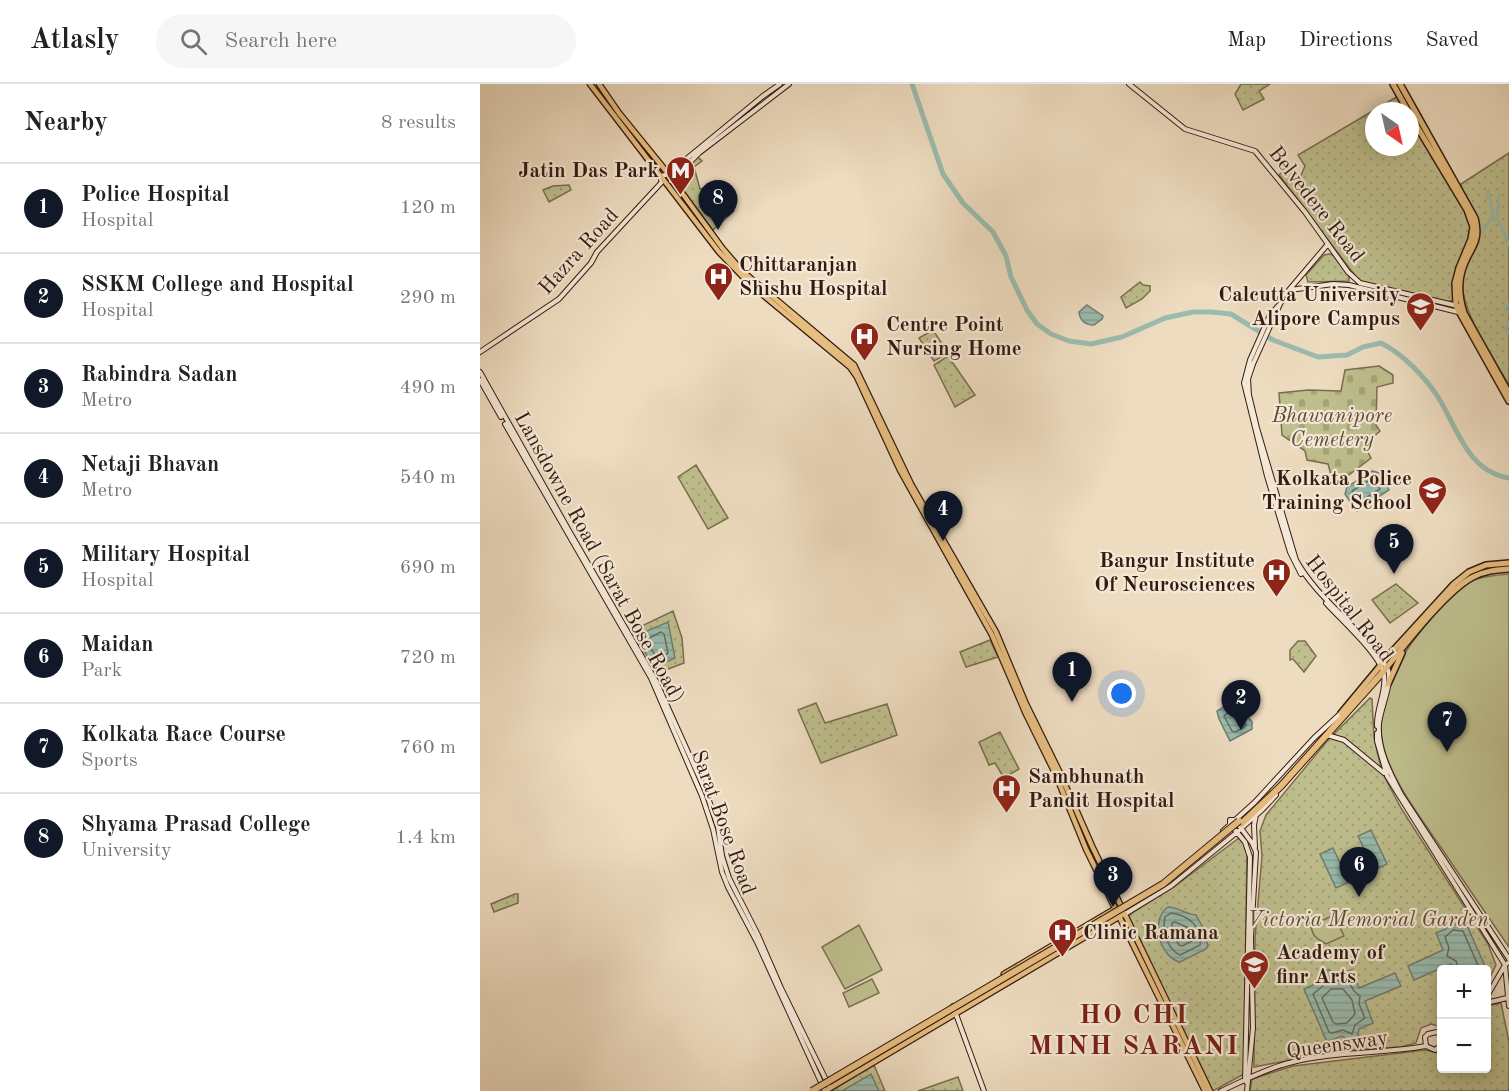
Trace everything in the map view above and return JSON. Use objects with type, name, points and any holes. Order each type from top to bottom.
[{"type":"highway","points":[[1393,84],[1403,102]]},
{"type":"highway","points":[[1400,84],[1475,218],[1478,228],[1476,241],[1462,268],[1460,310],[1509,393]]},
{"type":"highway","points":[[1419,130],[1467,210],[1473,227],[1455,283],[1460,310],[1509,401]]},
{"type":"highway","points":[[1324,734],[1454,584],[1469,572],[1486,566],[1509,563]]},
{"type":"highway","points":[[818,1091],[1174,881],[1257,811],[1341,713],[1403,648],[1433,609],[1472,577],[1487,571],[1509,568]]},
{"type":"highway","points":[[1388,684],[1403,648]]},
{"type":"highway","points":[[810,1091],[1170,879],[1256,807],[1311,750]]},
{"type":"main road","points":[[590,84],[716,248],[751,285],[852,366]]},
{"type":"main road","points":[[599,84],[619,113],[669,174],[723,249],[747,275],[852,366],[911,484],[996,633],[1118,907],[1210,1091]]},
{"type":"main road","points":[[662,176],[669,174],[780,84]]},
{"type":"main road","points":[[672,180],[699,153],[789,84]]},
{"type":"main road","name":"Belvedere Road","points":[[1130,84],[1185,129],[1255,151],[1305,212],[1359,285]]},
{"type":"main road","name":"Hazra Road","points":[[480,352],[559,299],[591,263],[597,252],[664,183],[672,180]]},
{"type":"main road","points":[[1328,244],[1280,304],[1252,364],[1248,379],[1249,396],[1296,560],[1306,578],[1366,640],[1383,667]]},
{"type":"main road","points":[[1350,285],[1353,281],[1352,276]]},
{"type":"main road","points":[[1289,290],[1333,284],[1359,285],[1460,310]]},
{"type":"main road","name":"Hospital Road","points":[[1280,304],[1266,323],[1245,373],[1244,383],[1262,460],[1290,552],[1295,565],[1305,579],[1366,645],[1389,674],[1379,722],[1379,735],[1389,771],[1401,794],[1508,962]]},
{"type":"main road","name":"Lansdowne Road (Sarat Bose Road)","points":[[480,372],[656,681],[706,792],[718,827],[722,856],[729,878],[758,935],[826,1090]]},
{"type":"main road","name":"Sarat Bose Road","points":[[480,380],[651,678],[702,796],[728,887],[824,1081]]},
{"type":"main road","name":"Hospital Road","points":[[1383,667],[1384,681],[1376,716],[1377,741],[1387,776]]},
{"type":"main road","points":[[810,1091],[1168,878],[1255,802],[1319,732],[1341,713]]},
{"type":"main road","points":[[826,1090],[1171,886],[1257,815],[1308,760],[1324,734]]},
{"type":"main road","name":"Hospital Road","points":[[1324,734],[1344,740],[1387,776],[1508,962]]},
{"type":"main road","points":[[1247,1080],[1252,1028],[1251,938],[1256,848],[1254,825],[1257,815]]},
{"type":"main road","points":[[1232,822],[1241,828],[1256,848]]},
{"type":"main road","points":[[1232,822],[1236,833],[1248,847],[1250,856],[1247,1091]]},
{"type":"main road","points":[[1122,915],[1205,1091]]},
{"type":"main road","points":[[1508,962],[1509,1006]]},
{"type":"main road","points":[[1491,990],[1508,962]]},
{"type":"main road","points":[[1491,1002],[1508,998]]},
{"type":"main road","points":[[953,1005],[984,1091]]},
{"type":"main road","points":[[1426,1046],[1425,1041],[1428,1034],[1437,1032]]},
{"type":"main road","name":"Queensway","points":[[1221,1091],[1289,1063],[1336,1055],[1386,1052],[1426,1046],[1435,1050],[1437,1049]]},
{"type":"green space","points":[[1241,84],[1270,84],[1259,91],[1264,99],[1243,110],[1235,94]]},
{"type":"green space","points":[[1398,96],[1402,102],[1388,102]]},
{"type":"green space","points":[[1365,115],[1365,156],[1419,156],[1419,131],[1458,197],[1471,224],[1456,300],[1445,302],[1360,282],[1279,175],[1287,167],[1299,180],[1305,166],[1298,155]]},
{"type":"green space","points":[[1509,153],[1509,385],[1478,332],[1466,302],[1463,277],[1476,246],[1479,225],[1461,184]]},
{"type":"green space","name":"Jatin Das Park","points":[[698,157],[702,161],[694,167],[700,189],[708,187],[713,192],[718,188],[734,211],[713,230],[678,183],[683,172]]},
{"type":"green space","points":[[569,185],[571,190],[549,202],[543,190],[553,186]]},
{"type":"green space","points":[[1324,255],[1333,255],[1349,276],[1349,281],[1308,282],[1306,275]]},
{"type":"green space","points":[[1140,282],[1150,286],[1150,291],[1142,299],[1126,308],[1121,297]]},
{"type":"green space","points":[[933,330],[948,353],[934,361],[919,338]]},
{"type":"green space","points":[[948,356],[975,395],[955,407],[934,365]]},
{"type":"green space","name":"Bhawanipore Cemetery","points":[[1379,366],[1393,375],[1393,383],[1377,387],[1376,425],[1380,431],[1364,445],[1371,458],[1341,481],[1336,475],[1331,475],[1328,464],[1307,460],[1305,451],[1282,435],[1279,393],[1308,390],[1341,391],[1345,370]]},
{"type":"green space","points":[[696,465],[728,518],[708,529],[678,477]]},
{"type":"green space","points":[[1509,574],[1509,947],[1405,795],[1385,753],[1381,725],[1382,710],[1397,667],[1412,642],[1432,617],[1452,595],[1473,580]]},
{"type":"green space","points":[[1396,584],[1418,603],[1390,623],[1372,600]]},
{"type":"green space","points":[[673,611],[682,638],[684,663],[650,676],[627,633]]},
{"type":"green space","points":[[990,640],[998,657],[966,667],[960,652]]},
{"type":"green space","points":[[1298,641],[1305,641],[1316,656],[1304,672],[1293,659],[1290,660],[1290,650]]},
{"type":"green space","name":"Victoria Memorial Garden","points":[[1370,698],[1372,699],[1374,738],[1382,772],[1401,808],[1488,944],[1496,965],[1491,975],[1491,965],[1437,965],[1437,1026],[1431,1024],[1421,1028],[1416,1043],[1401,1047],[1337,1051],[1254,1067],[1255,938],[1262,856],[1260,831],[1266,815],[1328,740]]},
{"type":"green space","points":[[816,703],[825,723],[887,704],[897,735],[821,763],[798,710]]},
{"type":"green space","points":[[1000,732],[1019,769],[1004,778],[995,763],[989,765],[979,742]]},
{"type":"green space","points":[[1239,838],[1247,847],[1244,1074],[1213,1091],[1204,1091],[1181,1035],[1124,918],[1174,887]]},
{"type":"green space","points":[[518,894],[518,903],[494,912],[491,904]]},
{"type":"green space","points":[[1334,915],[1344,936],[1326,944],[1316,937],[1311,926]]},
{"type":"green space","points":[[859,925],[882,970],[845,989],[822,947]]},
{"type":"green space","points":[[872,979],[879,993],[849,1007],[843,993]]},
{"type":"green space","points":[[1501,1003],[1509,1042],[1509,1091],[1250,1091],[1252,1079],[1293,1066],[1425,1050],[1437,1050],[1437,1073],[1491,1073],[1491,1005]]},
{"type":"green space","points":[[874,1065],[885,1091],[831,1091]]},
{"type":"green space","points":[[958,1077],[963,1091],[918,1091]]},
{"type":"water","points":[[1087,305],[1103,316],[1094,325],[1080,318],[1079,312]]},
{"type":"water","points":[[1372,471],[1380,473],[1389,490],[1357,511],[1345,494],[1347,487]]},
{"type":"water","points":[[668,622],[675,658],[654,667],[635,636]]},
{"type":"water","points":[[1235,700],[1252,722],[1252,729],[1230,741],[1217,711]]},
{"type":"water","points":[[1371,830],[1387,864],[1374,870],[1358,836]]},
{"type":"water","points":[[1333,848],[1349,882],[1336,888],[1320,854]]},
{"type":"water","points":[[1168,907],[1196,915],[1204,930],[1208,946],[1206,949],[1180,962],[1167,953],[1162,946],[1158,928],[1162,913]]},
{"type":"water","points":[[1452,920],[1456,925],[1465,921],[1484,965],[1437,965],[1437,970],[1414,980],[1408,966],[1443,950],[1436,933],[1446,929],[1445,923]]},
{"type":"water","points":[[1327,970],[1332,971],[1336,976],[1351,970],[1359,988],[1395,973],[1401,986],[1365,1001],[1373,1023],[1359,1029],[1357,1039],[1350,1041],[1342,1036],[1327,1042],[1304,989],[1318,983],[1320,973]]},
{"type":"water","points":[[871,1074],[879,1091],[842,1091]]},
{"type":"waterway","points":[[912,84],[943,174],[963,203],[993,232],[1006,256],[1011,277],[1027,310],[1037,324],[1051,334],[1069,341],[1091,344],[1122,337],[1165,318],[1193,312],[1211,312],[1231,314],[1273,340],[1318,357],[1347,355],[1363,347],[1381,343],[1405,360],[1427,382],[1473,458],[1495,474],[1509,478]]},
{"type":"waterway","points":[[1489,190],[1487,195],[1491,201],[1493,218]]},
{"type":"waterway","points":[[1497,219],[1499,195]]},
{"type":"waterway","points":[[1482,233],[1491,219],[1496,218],[1509,245]]},
{"type":"waterway","points":[[1509,304],[1505,310],[1509,313]]},
{"type":"waterway","points":[[1509,322],[1506,330],[1509,332]]},
{"type":"place","name":"Jatin Das Park","points":[[680,196]]},
{"type":"place","name":"Shyama Prasad College","points":[[718,230]]},
{"type":"place","name":"Chittaranjan Shishu Hospital","points":[[718,302]]},
{"type":"place","name":"Calcutta University Alipore Campus","points":[[1421,332]]},
{"type":"place","name":"Centre Point Nursing Home","points":[[865,362]]},
{"type":"place","name":"Kolkata Police Training School","points":[[1433,516]]},
{"type":"place","name":"Netaji Bhavan","points":[[943,541]]},
{"type":"place","name":"Military Hospital","points":[[1394,574]]},
{"type":"place","name":"Bangur Institute Of Neurosciences","points":[[1276,598]]},
{"type":"place","name":"Police Hospital","points":[[1072,702]]},
{"type":"place","name":"SSKM College and Hospital","points":[[1241,730]]},
{"type":"place","name":"Kolkata Race Course","points":[[1447,752]]},
{"type":"place","name":"Sambhunath Pandit Hospital","points":[[1007,814]]},
{"type":"place","name":"Maidan","points":[[1359,897]]},
{"type":"place","name":"Rabindra Sadan","points":[[1113,907]]},
{"type":"place","name":"Clinic Ramana","points":[[1062,958]]},
{"type":"place","name":"Academy of finr Arts","points":[[1255,990]]},
{"type":"district","name":"HO CHI MINH SARANI","points":[[1134,1030]]}]
